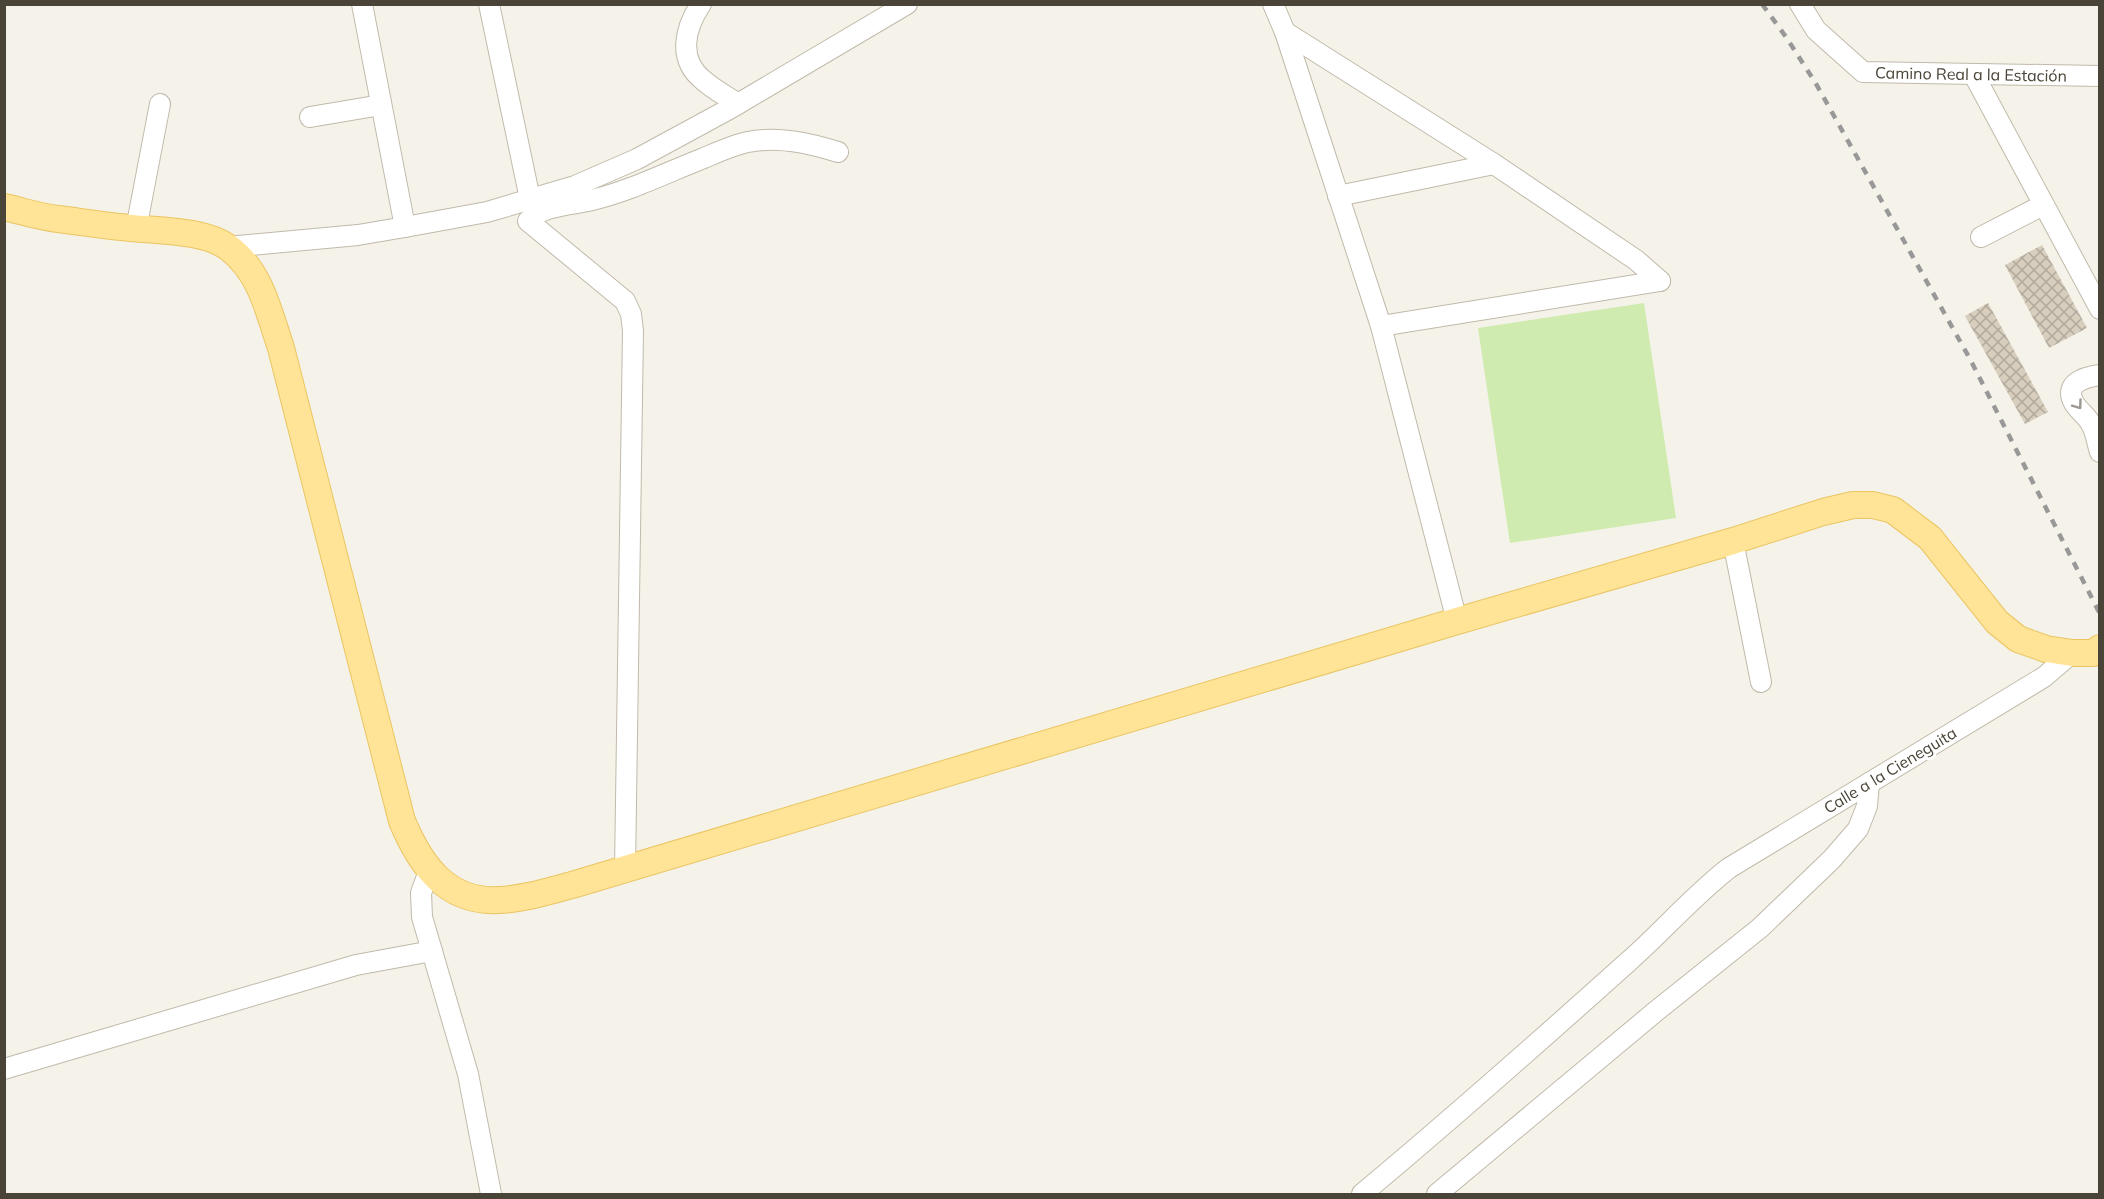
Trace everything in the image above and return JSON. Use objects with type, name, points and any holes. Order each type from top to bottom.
[{"type":"main road","points":[[4,207],[54,219],[136,229],[177,231],[228,247],[247,267],[262,291],[281,348],[402,821],[414,849],[429,871],[449,888],[474,898],[499,901],[534,894],[625,869],[1733,541],[1823,512],[1853,505],[1893,510],[1930,538],[1997,622],[2018,639],[2046,649],[2072,653],[2093,653],[2100,648]]},
{"type":"street","points":[[362,4],[405,227]]},
{"type":"street","points":[[489,4],[530,200]]},
{"type":"street","points":[[701,4],[691,19],[685,43],[690,64],[701,79],[738,104]]},
{"type":"street","points":[[228,247],[358,235],[405,227],[487,212],[575,186],[637,159],[738,104],[907,4]]},
{"type":"street","points":[[1273,4],[1285,32],[1381,326],[1457,621]]},
{"type":"street","name":"Camino Real a la Estación","points":[[1800,4],[1816,30],[1863,72],[2100,76]]},
{"type":"street","points":[[1285,32],[1494,164],[1636,260],[1660,281],[1381,326]]},
{"type":"street","points":[[1974,75],[2100,309]]},
{"type":"street","points":[[136,229],[160,104]]},
{"type":"street","points":[[310,117],[381,105]]},
{"type":"street","points":[[625,869],[633,331],[631,314],[625,301],[528,221],[534,214],[595,199],[628,188],[747,142],[771,140],[808,143],[838,152]]},
{"type":"street","points":[[1338,196],[1494,164]]},
{"type":"street","points":[[1981,237],[2043,204]]},
{"type":"street","points":[[2100,375],[2084,378],[2075,383],[2071,391],[2074,403],[2092,426],[2100,452]]},
{"type":"street","points":[[1733,541],[1761,682]]},
{"type":"street","name":"Calle a la Cieneguita","points":[[1362,1194],[1655,938],[1708,884],[1729,868],[2044,677],[2072,653]]},
{"type":"street","points":[[1437,1194],[1760,928],[1832,859],[1858,829],[1867,806],[1869,783]]},
{"type":"street","points":[[429,871],[420,893],[422,916],[468,1074],[491,1194]]},
{"type":"street","points":[[4,1069],[356,965],[432,951]]},
{"type":"green space","points":[[1644,303],[1676,518],[1510,543],[1478,328]]},
{"type":"building","points":[[2042,245],[2087,328],[2049,348],[2005,265]]},
{"type":"building","points":[[1988,303],[2048,412],[2025,424],[1965,316]]},
{"type":"railway","points":[[1762,4],[1815,82],[1970,359],[2100,614]]}]
